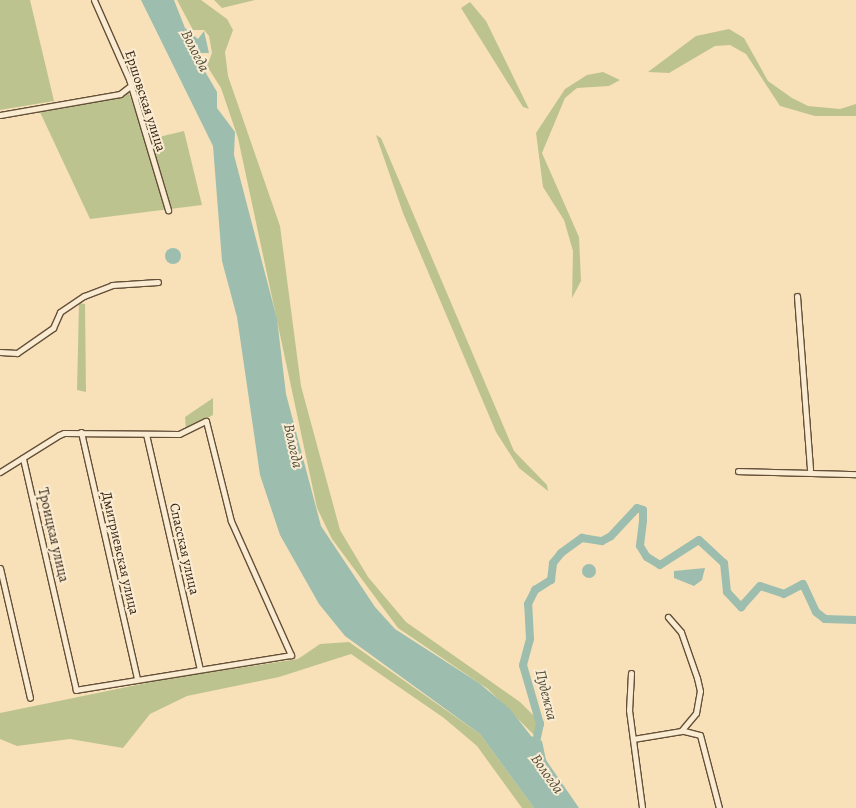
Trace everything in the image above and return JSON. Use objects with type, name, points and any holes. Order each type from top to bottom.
[{"type":"street","name":"Ершовская улица","points":[[94,0],[130,87],[168,210]]},
{"type":"street","points":[[0,115],[120,94],[130,87]]},
{"type":"street","points":[[0,352],[17,352],[53,328],[60,312],[84,296],[112,285],[158,282]]},
{"type":"street","points":[[797,296],[810,470]]},
{"type":"street","points":[[0,472],[64,433],[179,434],[206,421],[231,521],[291,655],[137,678]]},
{"type":"street","name":"Дмитриевская улица","points":[[81,432],[137,678]]},
{"type":"street","name":"Спасская улица","points":[[146,434],[200,669]]},
{"type":"street","name":"Троицкая улица","points":[[23,458],[76,690],[137,678]]},
{"type":"street","points":[[738,471],[810,470],[856,474]]},
{"type":"street","points":[[0,568],[30,698]]},
{"type":"street","points":[[668,617],[681,632],[700,691],[693,722],[681,731]]},
{"type":"street","points":[[631,672],[633,738],[642,808]]},
{"type":"street","points":[[633,738],[681,731],[700,735],[719,808]]},
{"type":"green space","points":[[0,0],[30,0],[54,101],[0,110]]},
{"type":"green space","points":[[177,0],[201,0],[227,19],[233,30],[225,52],[228,76],[280,226],[301,386],[340,530],[368,577],[406,622],[520,702],[536,718],[537,738],[488,689],[398,628],[332,539],[317,508],[238,138],[221,88],[207,66],[212,53],[209,36],[204,30],[193,30]]},
{"type":"green space","points":[[214,0],[255,0],[222,8]]},
{"type":"green space","points":[[470,2],[486,21],[529,109],[523,107],[461,8]]},
{"type":"green space","points":[[729,29],[744,38],[768,81],[792,98],[808,106],[840,109],[856,104],[856,116],[815,116],[780,106],[746,54],[730,45],[715,46],[669,73],[648,72],[696,36]]},
{"type":"green space","points":[[603,72],[620,80],[609,86],[577,88],[565,98],[542,153],[579,237],[581,281],[572,298],[573,251],[564,220],[543,187],[536,133],[565,89],[587,75]]},
{"type":"green space","points":[[129,93],[146,140],[184,131],[202,205],[90,219],[39,110]]},
{"type":"green space","points":[[376,135],[381,138],[514,451],[547,485],[548,491],[519,468],[496,432],[403,213]]},
{"type":"green space","points":[[79,303],[85,304],[86,392],[77,390]]},
{"type":"green space","points":[[213,398],[213,415],[186,430],[185,417]]},
{"type":"green space","points":[[349,642],[480,734],[534,808],[522,808],[477,746],[444,718],[351,654],[279,677],[187,696],[150,714],[123,748],[70,739],[17,746],[0,739],[0,713],[166,679],[298,659],[320,644]]},
{"type":"water","name":"Вологда","points":[[141,0],[174,0],[185,28],[198,39],[204,31],[209,53],[199,53],[200,63],[217,92],[217,108],[235,132],[234,155],[277,319],[286,394],[321,526],[375,607],[395,629],[479,683],[510,709],[531,736],[542,741],[546,760],[579,808],[534,808],[480,734],[345,636],[319,604],[280,535],[260,475],[237,317],[222,261],[213,146]]},
{"type":"water","points":[[170,248],[176,248],[181,253],[179,262],[170,264],[165,259],[165,253]]},
{"type":"water","points":[[586,564],[592,564],[596,571],[592,578],[586,578],[582,574],[582,568]]},
{"type":"water","points":[[705,568],[702,580],[694,586],[674,578],[674,571]]},
{"type":"waterway","name":"Пудежка","points":[[535,747],[540,724],[523,665],[530,639],[528,604],[535,590],[551,580],[553,563],[561,553],[582,538],[602,541],[611,536],[637,508],[643,510],[640,546],[647,557],[660,565],[699,540],[724,563],[727,592],[741,607],[760,586],[784,594],[803,584],[816,612],[825,619],[856,620]]}]
